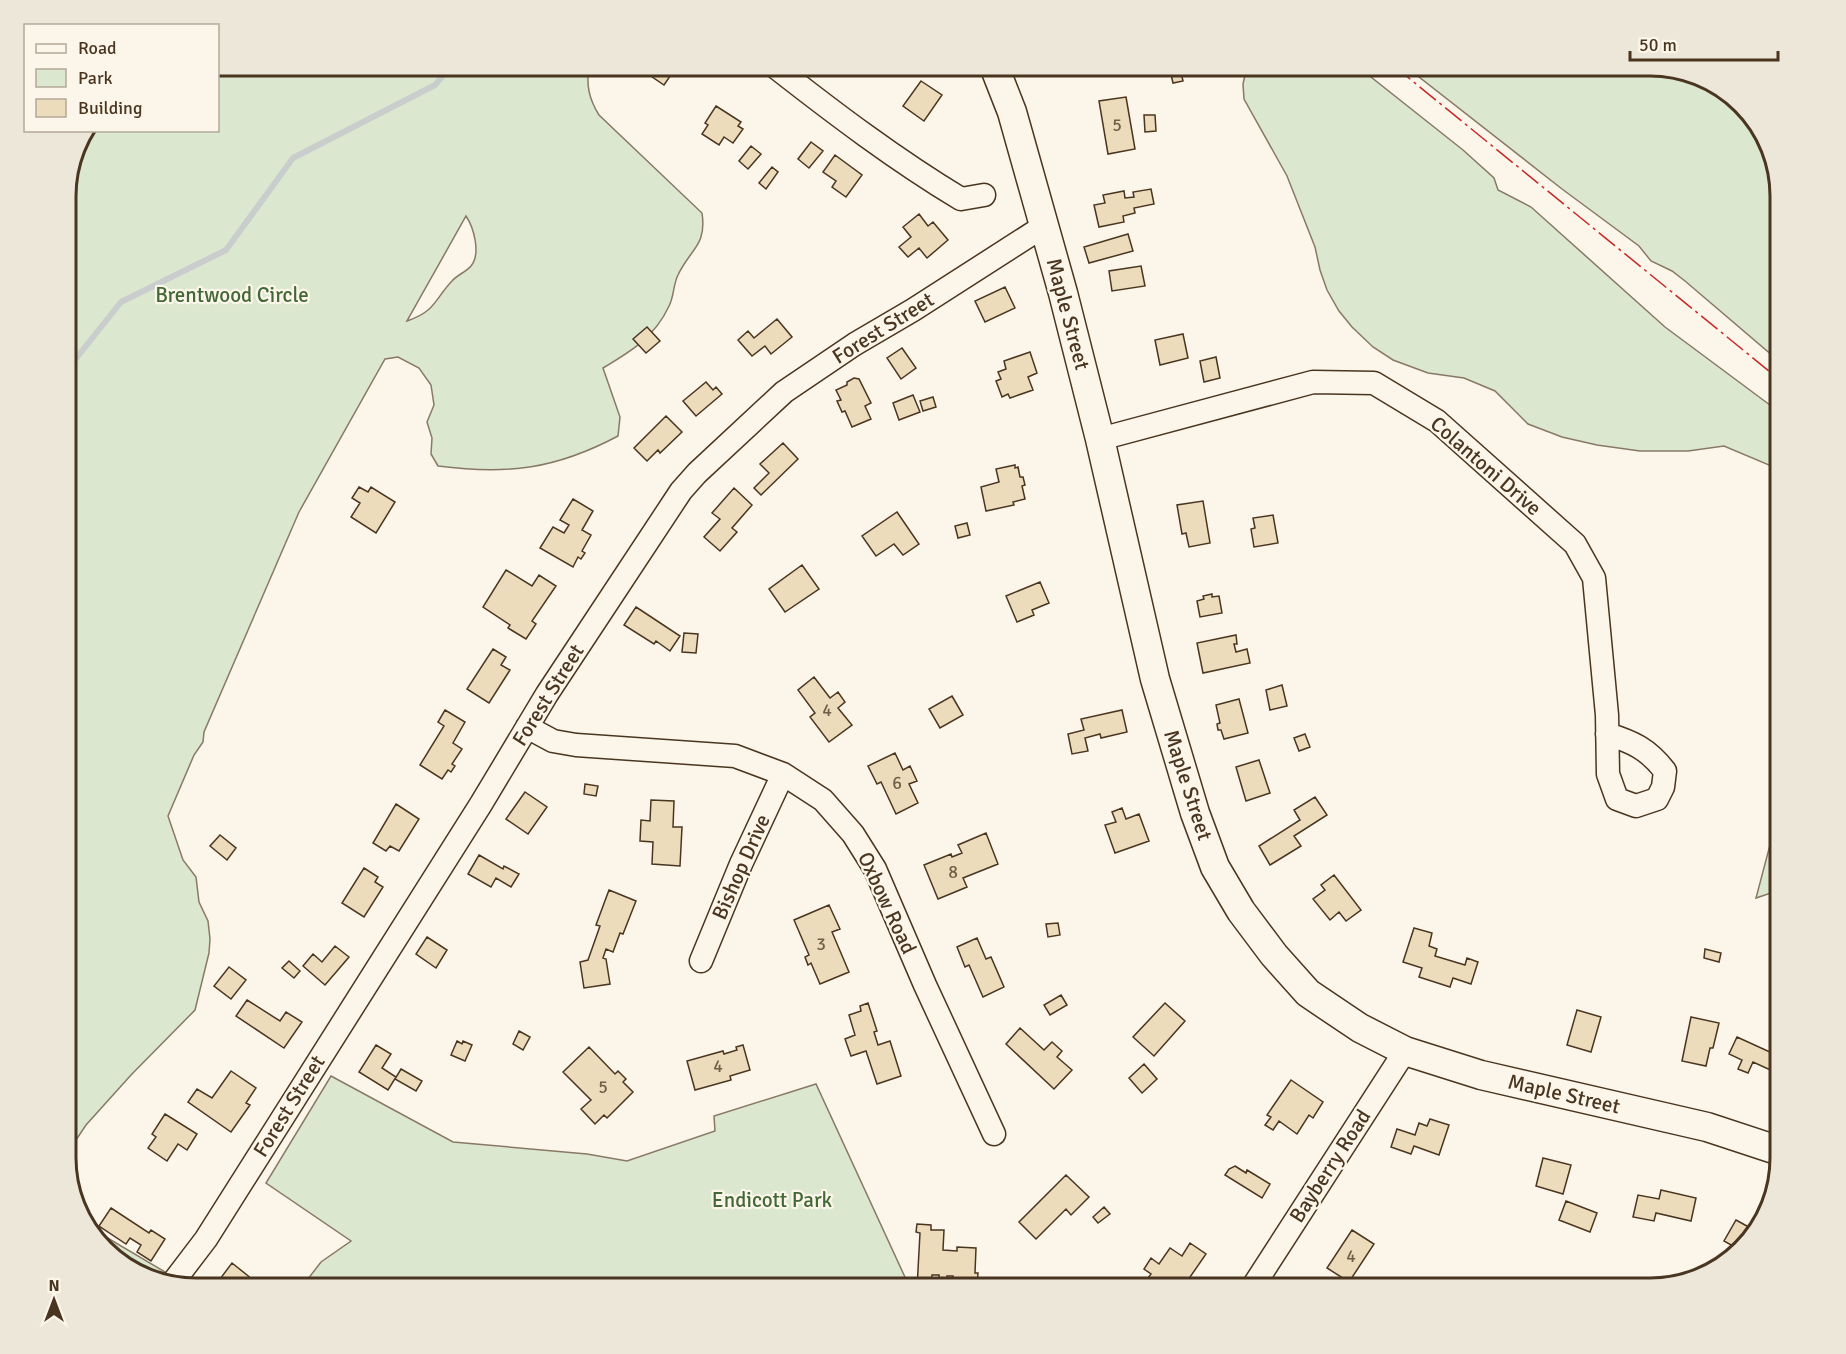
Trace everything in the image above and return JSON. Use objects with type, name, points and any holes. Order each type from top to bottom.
[{"type":"main road","name":"Maple Street","points":[[998,76],[1012,112],[1100,439],[1155,679],[1195,813],[1215,867],[1241,911],[1274,955],[1308,993],[1360,1028],[1405,1051],[1481,1075],[1707,1127],[1770,1148]]},
{"type":"street","points":[[787,76],[926,178],[961,199],[984,195]]},
{"type":"street","name":"Forest Street","points":[[178,1275],[206,1239],[527,728],[681,491],[697,473],[784,392],[855,344],[913,310],[1044,226]]},
{"type":"street","name":"Colantoni Drive","points":[[1100,439],[1313,382],[1374,382],[1437,421],[1575,544],[1594,578],[1607,734]]},
{"type":"street","name":"Oxbow Road","points":[[527,728],[553,741],[576,745],[735,756],[783,774],[823,800],[853,834],[876,869],[925,985],[994,1134]]},
{"type":"street","name":"Bishop Drive","points":[[701,961],[741,864],[783,774]]},
{"type":"street","name":"Bayberry Road","points":[[1263,1277],[1405,1051]]},
{"type":"green space","name":"Brentwood Circle","points":[[219,76],[588,76],[589,92],[599,115],[702,213],[703,224],[700,240],[678,275],[671,302],[657,327],[632,350],[603,368],[620,417],[618,436],[574,456],[531,467],[487,470],[438,466],[431,454],[432,438],[427,422],[434,405],[431,385],[419,368],[398,357],[385,359],[299,512],[204,732],[203,742],[194,755],[168,816],[183,860],[196,877],[199,902],[208,921],[209,953],[195,1010],[86,1125],[77,1138],[77,189],[81,166],[89,143],[96,132],[219,132]],"holes":[[[466,216],[474,234],[476,255],[471,266],[454,279],[429,309],[407,321]]]},
{"type":"green space","points":[[1245,76],[1370,76],[1463,150],[1494,178],[1498,190],[1531,207],[1665,327],[1770,405],[1770,465],[1724,446],[1688,451],[1640,451],[1562,437],[1528,424],[1495,391],[1464,378],[1428,373],[1393,360],[1373,347],[1339,311],[1327,290],[1315,247],[1287,176],[1244,99]]},
{"type":"green space","points":[[1418,76],[1649,76],[1688,83],[1723,101],[1745,123],[1757,143],[1768,181],[1770,197],[1770,353],[1685,281],[1672,271],[1651,261],[1639,246]]},
{"type":"green space","points":[[1770,845],[1770,893],[1756,898]]},
{"type":"green space","name":"Endicott Park","points":[[331,1076],[453,1142],[587,1154],[627,1161],[715,1131],[714,1116],[816,1084],[905,1277],[309,1277],[321,1262],[351,1241],[266,1183]]},
{"type":"green space","points":[[106,1237],[167,1273],[143,1265],[123,1253]]},
{"type":"building","points":[[651,76],[670,76],[664,85]]},
{"type":"building","points":[[1171,76],[1182,76],[1183,81],[1173,83]]},
{"type":"building","points":[[921,81],[942,95],[924,121],[903,106]]},
{"type":"building","points":[[1126,97],[1135,149],[1108,154],[1099,101]]},
{"type":"building","points":[[716,106],[741,122],[738,126],[743,129],[733,143],[724,137],[719,145],[702,134],[708,125],[705,123]]},
{"type":"building","points":[[1144,115],[1155,115],[1156,131],[1145,132]]},
{"type":"building","points":[[811,142],[823,151],[809,168],[798,159]]},
{"type":"building","points":[[751,146],[761,154],[748,169],[739,161]]},
{"type":"building","points":[[835,155],[862,175],[846,197],[832,187],[836,181],[823,172]]},
{"type":"building","points":[[772,167],[778,172],[766,189],[759,183]]},
{"type":"building","points":[[1151,189],[1154,204],[1134,208],[1135,213],[1123,216],[1124,222],[1099,227],[1094,205],[1105,203],[1103,195],[1124,191],[1125,198],[1134,197],[1133,192]]},
{"type":"building","points":[[919,214],[928,226],[933,222],[948,240],[927,258],[919,248],[908,257],[899,247],[911,237],[903,227]]},
{"type":"building","points":[[1128,234],[1133,251],[1089,263],[1084,247]]},
{"type":"building","points":[[1141,266],[1145,286],[1112,291],[1109,271]]},
{"type":"building","points":[[1005,287],[1015,308],[985,322],[975,301]]},
{"type":"building","points":[[777,319],[792,337],[771,354],[765,346],[752,356],[738,340],[748,331],[754,338]]},
{"type":"building","points":[[647,327],[660,341],[646,353],[633,339]]},
{"type":"building","points":[[1183,334],[1188,358],[1160,365],[1155,340]]},
{"type":"building","points":[[902,348],[916,368],[901,379],[887,358]]},
{"type":"building","points":[[1030,352],[1037,373],[1028,377],[1033,390],[1010,398],[1008,394],[1002,397],[996,381],[1001,379],[998,372],[1006,369],[1004,361]]},
{"type":"building","points":[[1216,357],[1220,378],[1204,382],[1200,361]]},
{"type":"building","points":[[854,378],[859,379],[871,403],[865,406],[871,419],[852,427],[845,411],[842,412],[837,401],[841,400],[836,390],[847,385],[847,382]]},
{"type":"building","points":[[706,382],[713,390],[716,387],[722,394],[696,416],[683,401]]},
{"type":"building","points":[[913,395],[920,412],[899,420],[893,403]]},
{"type":"building","points":[[933,397],[936,407],[923,411],[920,401]]},
{"type":"building","points":[[666,416],[682,432],[660,453],[658,450],[647,461],[634,448]]},
{"type":"building","points":[[783,443],[798,459],[761,495],[754,488],[769,473],[760,464]]},
{"type":"building","points":[[1015,465],[1015,468],[1018,467],[1020,477],[1023,477],[1025,485],[1022,486],[1025,499],[1013,502],[1014,505],[986,511],[981,487],[999,482],[996,469]]},
{"type":"building","points":[[359,487],[368,492],[371,487],[395,502],[376,533],[351,517],[360,503],[352,498]]},
{"type":"building","points":[[734,488],[752,505],[732,528],[737,532],[720,551],[704,537],[720,519],[712,513]]},
{"type":"building","points":[[573,499],[593,511],[582,530],[591,535],[582,551],[585,553],[581,559],[578,557],[573,567],[540,548],[553,527],[564,533],[569,525],[560,520]]},
{"type":"building","points":[[1203,501],[1210,543],[1189,547],[1186,533],[1182,534],[1177,505]]},
{"type":"building","points":[[897,512],[919,544],[903,555],[894,544],[876,556],[862,536]]},
{"type":"building","points":[[1273,515],[1278,543],[1254,547],[1251,529],[1255,528],[1253,518]]},
{"type":"building","points":[[967,523],[970,535],[958,538],[955,526]]},
{"type":"building","points":[[802,565],[819,589],[785,612],[769,589]]},
{"type":"building","points":[[506,570],[532,586],[539,575],[556,586],[532,621],[536,624],[526,639],[508,628],[510,625],[483,607]]},
{"type":"building","points":[[1040,582],[1049,603],[1032,610],[1034,615],[1017,622],[1006,596]]},
{"type":"building","points":[[1212,594],[1212,597],[1219,596],[1222,613],[1200,617],[1197,601],[1204,599],[1203,596]]},
{"type":"building","points":[[636,607],[680,636],[670,651],[656,641],[654,644],[624,625]]},
{"type":"building","points":[[684,633],[698,634],[696,653],[682,652]]},
{"type":"building","points":[[1236,635],[1237,644],[1234,644],[1236,652],[1247,649],[1250,663],[1203,673],[1197,643]]},
{"type":"building","points":[[493,649],[506,657],[501,665],[510,670],[489,703],[467,689]]},
{"type":"building","points":[[814,677],[830,698],[838,692],[845,702],[838,708],[852,725],[829,742],[810,717],[815,713],[798,690]]},
{"type":"building","points":[[1282,685],[1287,706],[1270,710],[1266,690]]},
{"type":"building","points":[[952,696],[963,715],[940,728],[929,709]]},
{"type":"building","points":[[1239,699],[1248,733],[1224,739],[1221,730],[1218,730],[1217,724],[1220,723],[1216,705]]},
{"type":"building","points":[[445,710],[465,722],[453,743],[462,749],[452,764],[455,766],[451,772],[448,770],[442,779],[420,765],[444,726],[438,722]]},
{"type":"building","points":[[1122,710],[1127,732],[1101,738],[1100,734],[1085,738],[1088,751],[1072,754],[1068,734],[1084,730],[1081,719]]},
{"type":"building","points":[[1305,734],[1310,747],[1299,751],[1294,738]]},
{"type":"building","points":[[895,753],[903,770],[910,766],[917,781],[909,784],[918,803],[896,814],[881,782],[877,784],[868,766]]},
{"type":"building","points":[[1259,760],[1270,793],[1246,801],[1236,767]]},
{"type":"building","points":[[585,784],[598,786],[596,796],[584,794]]},
{"type":"building","points":[[525,792],[547,807],[528,834],[506,819]]},
{"type":"building","points":[[1315,797],[1327,815],[1294,836],[1301,846],[1270,865],[1259,846],[1300,820],[1294,810]]},
{"type":"building","points":[[651,800],[674,801],[673,827],[682,827],[680,866],[652,864],[653,842],[640,841],[641,820],[650,821]]},
{"type":"building","points":[[396,804],[419,819],[399,851],[390,846],[386,851],[373,843]]},
{"type":"building","points":[[1122,808],[1126,819],[1139,814],[1149,841],[1115,853],[1105,825],[1116,822],[1112,812]]},
{"type":"building","points":[[986,833],[998,864],[963,878],[967,887],[938,899],[924,865],[951,854],[952,857],[962,853],[958,845]]},
{"type":"building","points":[[220,835],[236,848],[227,860],[210,846]]},
{"type":"building","points":[[479,855],[503,869],[504,866],[519,874],[511,887],[496,878],[491,887],[468,874]]},
{"type":"building","points":[[364,868],[378,877],[375,882],[383,887],[364,917],[342,903]]},
{"type":"building","points":[[1334,875],[1361,910],[1346,921],[1339,912],[1330,920],[1313,899],[1325,890],[1321,885]]},
{"type":"building","points":[[609,890],[636,901],[613,952],[606,949],[603,958],[606,959],[610,984],[584,988],[580,962],[588,960],[600,926],[596,925]]},
{"type":"building","points":[[829,905],[840,929],[832,932],[849,972],[820,984],[811,963],[808,965],[805,957],[809,955],[794,920]]},
{"type":"building","points":[[1058,923],[1060,935],[1048,937],[1046,924]]},
{"type":"building","points":[[1414,928],[1432,933],[1429,946],[1437,949],[1435,956],[1465,965],[1467,958],[1478,962],[1471,984],[1453,978],[1450,987],[1419,977],[1422,968],[1403,962]]},
{"type":"building","points":[[427,937],[447,950],[436,968],[416,954]]},
{"type":"building","points":[[977,938],[986,959],[991,957],[1004,987],[983,997],[969,965],[965,967],[957,947]]},
{"type":"building","points":[[335,946],[349,957],[325,985],[303,966],[313,954],[322,962]]},
{"type":"building","points":[[1705,949],[1721,953],[1719,962],[1704,958]]},
{"type":"building","points":[[289,961],[300,971],[294,978],[282,968]]},
{"type":"building","points":[[229,967],[246,980],[231,999],[214,986]]},
{"type":"building","points":[[1061,995],[1067,1005],[1050,1015],[1044,1005]]},
{"type":"building","points":[[247,1000],[280,1021],[286,1012],[302,1022],[284,1048],[236,1016]]},
{"type":"building","points":[[868,1003],[877,1031],[874,1032],[878,1045],[890,1041],[901,1076],[877,1084],[866,1051],[851,1056],[845,1039],[855,1035],[849,1015],[861,1011],[860,1006]]},
{"type":"building","points":[[1165,1003],[1185,1021],[1154,1056],[1133,1037]]},
{"type":"building","points":[[1577,1010],[1601,1017],[1591,1052],[1567,1045]]},
{"type":"building","points":[[1691,1017],[1719,1023],[1706,1066],[1682,1061]]},
{"type":"building","points":[[1020,1028],[1044,1050],[1052,1042],[1062,1051],[1057,1057],[1072,1070],[1054,1089],[1006,1044]]},
{"type":"building","points":[[519,1031],[530,1037],[523,1050],[513,1044]]},
{"type":"building","points":[[1737,1037],[1770,1052],[1770,1070],[1753,1062],[1748,1073],[1738,1069],[1742,1060],[1729,1054]]},
{"type":"building","points":[[457,1041],[472,1045],[465,1061],[451,1055]]},
{"type":"building","points":[[376,1045],[391,1054],[382,1068],[396,1077],[388,1090],[359,1072]]},
{"type":"building","points":[[743,1045],[750,1070],[730,1076],[731,1080],[695,1090],[687,1061],[723,1051],[724,1054],[737,1050],[736,1047]]},
{"type":"building","points":[[589,1047],[615,1074],[618,1071],[626,1079],[623,1082],[633,1092],[607,1118],[604,1115],[595,1124],[581,1109],[591,1100],[563,1072]]},
{"type":"building","points":[[1144,1064],[1157,1079],[1142,1093],[1129,1078]]},
{"type":"building","points":[[401,1069],[422,1081],[416,1091],[395,1079]]},
{"type":"building","points":[[231,1071],[256,1088],[246,1103],[250,1105],[231,1132],[188,1102],[197,1089],[212,1098]]},
{"type":"building","points":[[1291,1080],[1323,1102],[1313,1118],[1309,1115],[1297,1134],[1279,1121],[1273,1130],[1265,1125],[1271,1117],[1267,1115]]},
{"type":"building","points":[[165,1114],[197,1134],[187,1150],[178,1144],[167,1161],[148,1148],[156,1137],[152,1134]]},
{"type":"building","points":[[1430,1119],[1449,1125],[1439,1155],[1414,1146],[1411,1154],[1391,1147],[1397,1129],[1415,1135],[1419,1123],[1427,1126]]},
{"type":"building","points":[[1543,1158],[1571,1165],[1563,1194],[1536,1186]]},
{"type":"building","points":[[1235,1166],[1246,1173],[1247,1170],[1270,1184],[1262,1198],[1225,1175]]},
{"type":"building","points":[[1066,1175],[1089,1197],[1071,1215],[1066,1209],[1036,1239],[1019,1222]]},
{"type":"building","points":[[1661,1190],[1696,1198],[1691,1221],[1656,1213],[1654,1221],[1633,1217],[1638,1195],[1659,1199]]},
{"type":"building","points":[[1566,1201],[1597,1213],[1590,1232],[1559,1220]]},
{"type":"building","points":[[1104,1207],[1110,1214],[1098,1223],[1093,1217]]},
{"type":"building","points":[[111,1208],[149,1233],[151,1230],[165,1239],[151,1261],[137,1252],[141,1245],[130,1238],[126,1244],[99,1226]]},
{"type":"building","points":[[1736,1220],[1748,1226],[1731,1245],[1724,1241]]},
{"type":"building","points":[[917,1224],[931,1225],[931,1230],[944,1230],[943,1250],[957,1251],[957,1247],[976,1248],[975,1273],[978,1273],[978,1277],[932,1275],[932,1277],[918,1277],[920,1233],[916,1232]]},
{"type":"building","points":[[1352,1230],[1374,1244],[1352,1277],[1341,1277],[1327,1268]]},
{"type":"building","points":[[1190,1243],[1206,1254],[1190,1277],[1149,1277],[1151,1274],[1144,1269],[1151,1258],[1159,1264],[1170,1248],[1182,1256]]},
{"type":"building","points":[[232,1263],[250,1277],[222,1277]]},
{"type":"waterway","points":[[77,357],[121,302],[226,250],[293,158],[435,85],[443,76]]},
{"type":"power","points":[[1406,76],[1770,372]]}]
